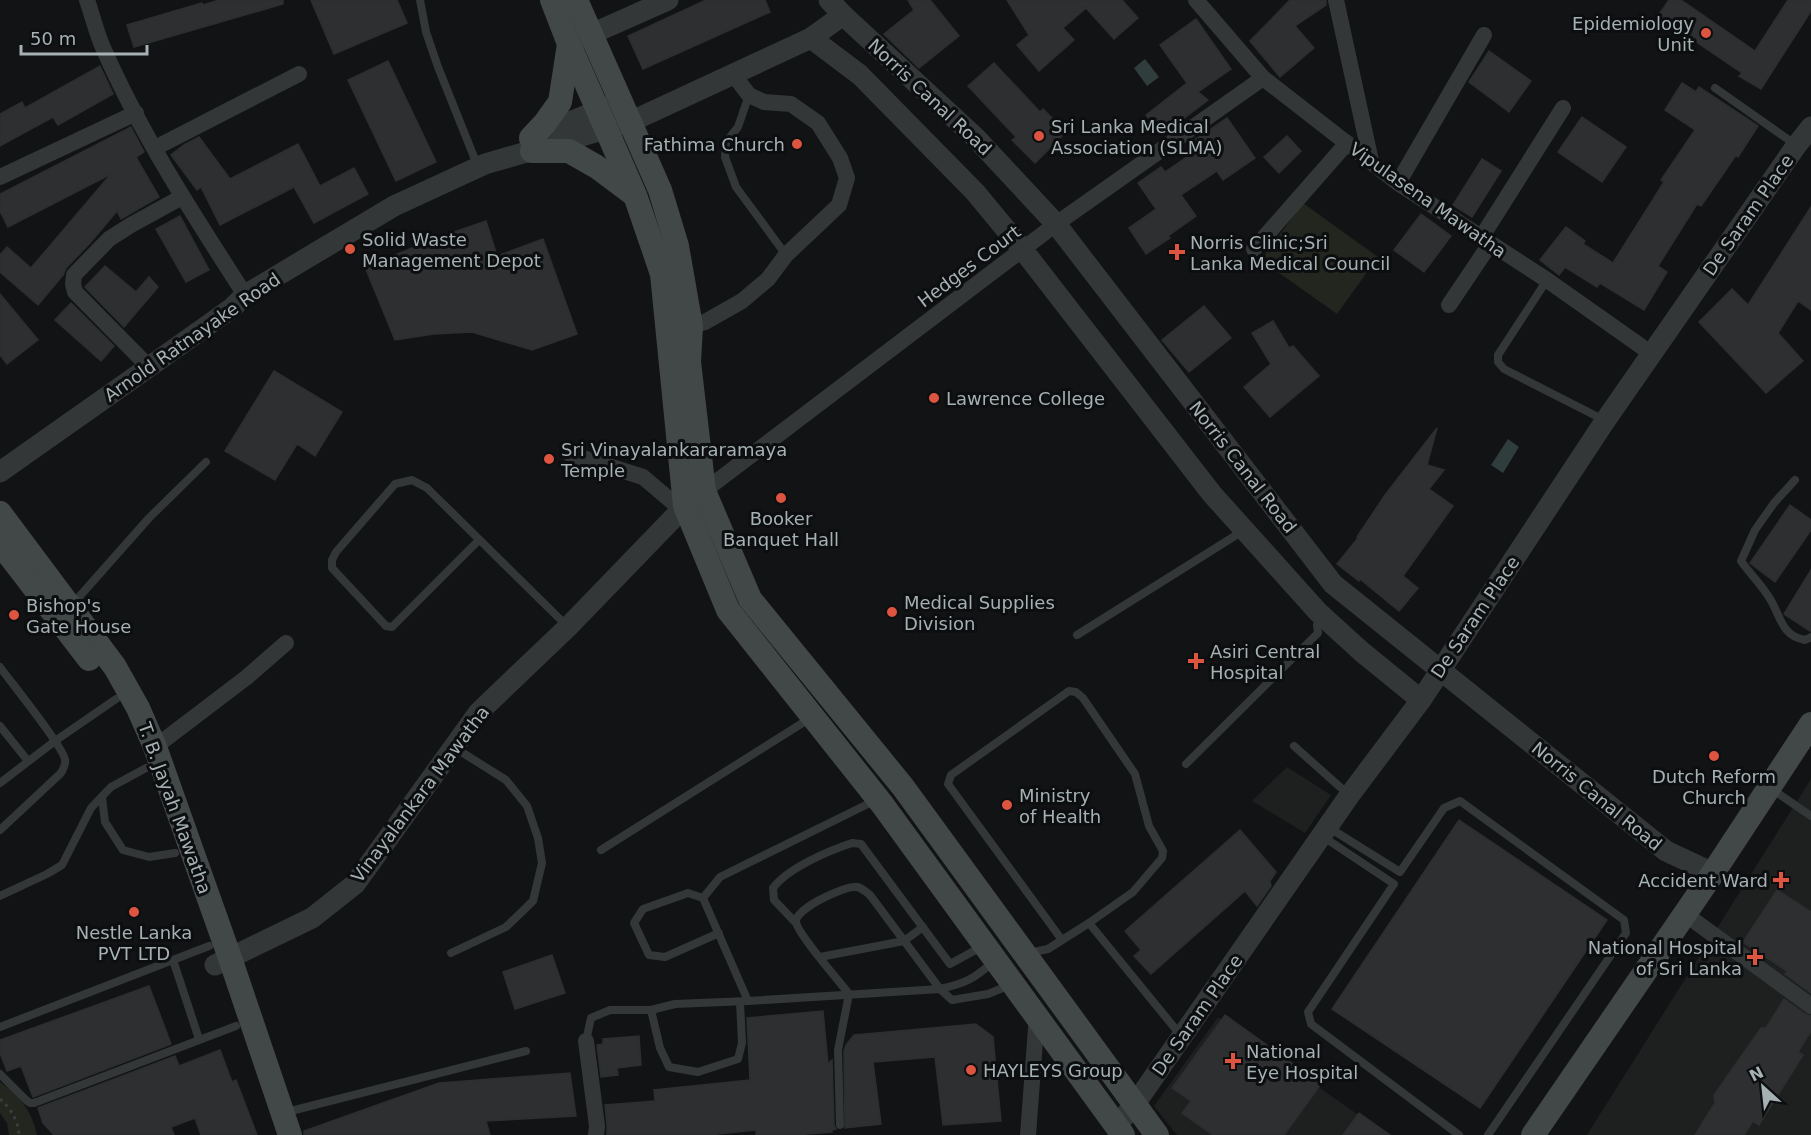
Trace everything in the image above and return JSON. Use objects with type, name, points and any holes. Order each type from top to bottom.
[{"type":"main road","points":[[552,0],[579,40],[614,116],[660,190],[677,246],[691,326],[691,502],[750,599],[903,787],[1157,1135]]},
{"type":"main road","points":[[576,0],[579,40],[560,102],[532,145],[569,151],[597,166],[635,195]]},
{"type":"main road","points":[[614,116],[635,195],[662,274],[691,502],[728,610],[878,799],[1120,1130]]},
{"type":"main road","name":"T. B. Jayah Mawatha","points":[[0,513],[71,606],[129,689],[218,957],[236,1026],[283,1128]]},
{"type":"main road","name":"T. B. Jayah Mawatha","points":[[0,543],[85,653],[151,758],[175,853],[218,957],[283,1128]]},
{"type":"main road","points":[[1533,1135],[1713,873],[1811,724]]},
{"type":"street","points":[[87,0],[104,51],[136,113],[182,197],[245,295]]},
{"type":"street","points":[[579,40],[668,0]]},
{"type":"street","name":"Vipulasena Mawatha","points":[[1196,0],[1263,78],[1398,183],[1547,280],[1652,354]]},
{"type":"street","points":[[1336,0],[1371,162]]},
{"type":"street","name":"Arnold Ratnayake Road","points":[[0,472],[232,308],[245,295],[394,206],[532,145],[733,74],[811,38],[836,7]]},
{"type":"street","name":"Norris Canal Road","points":[[836,7],[976,138],[1056,224],[1333,584],[1666,851],[1713,873]]},
{"type":"street","points":[[1398,183],[1484,35]]},
{"type":"street","name":"Norris Canal Road","points":[[811,38],[868,84],[975,192],[1023,250],[1212,494],[1318,612],[1420,700]]},
{"type":"street","points":[[155,148],[300,74]]},
{"type":"street","points":[[691,326],[705,322],[742,301],[768,279],[786,255],[839,205],[847,178],[840,158],[818,123],[791,104],[764,102],[749,95],[733,74]]},
{"type":"street","name":"Hedges Court","points":[[691,502],[1056,224],[1263,78]]},
{"type":"street","points":[[1449,305],[1563,108]]},
{"type":"street","points":[[0,177],[136,113]]},
{"type":"street","name":"De Saram Place","points":[[1120,1130],[1135,1104],[1349,796],[1420,700],[1605,421],[1811,127]]},
{"type":"street","points":[[1254,249],[1347,143]]},
{"type":"street","points":[[149,367],[75,292],[74,275],[109,239],[182,197]]},
{"type":"street","points":[[570,454],[643,477],[691,502]]},
{"type":"street","name":"Vinayalankara Mawatha","points":[[218,957],[312,918],[355,884],[479,712],[568,627],[691,502]]},
{"type":"street","points":[[151,758],[286,643]]},
{"type":"street","points":[[1685,914],[1811,1006]]},
{"type":"street","points":[[1028,1135],[1037,1015]]},
{"type":"street","points":[[586,1041],[597,1126],[596,1135]]},
{"type":"lane","points":[[420,0],[426,32],[438,67],[482,166]]},
{"type":"lane","points":[[1715,88],[1796,146]]},
{"type":"lane","points":[[749,95],[738,127],[726,142],[725,157],[736,186],[786,255]]},
{"type":"lane","points":[[1547,280],[1498,355],[1498,362],[1504,369],[1605,421]]},
{"type":"lane","points":[[71,606],[149,518],[206,462]]},
{"type":"lane","points":[[479,540],[392,627],[386,626],[332,568],[332,560],[336,552],[395,484],[412,480],[427,488],[568,627]]},
{"type":"lane","points":[[1795,480],[1774,503],[1755,530],[1741,561],[1771,599],[1783,626],[1795,639],[1805,640],[1811,637]]},
{"type":"lane","points":[[1212,494],[1238,534],[1317,625],[1338,640],[1362,652]]},
{"type":"lane","points":[[1077,635],[1238,534]]},
{"type":"lane","points":[[1186,764],[1312,640],[1318,633],[1317,625]]},
{"type":"lane","points":[[0,667],[55,741],[66,760],[61,773],[0,830]]},
{"type":"lane","points":[[1025,954],[1048,949],[1089,923],[1133,892],[1162,858],[1163,851],[1149,826],[1135,774],[1083,698],[1076,692],[1069,691],[951,775],[948,784],[1062,940]]},
{"type":"lane","points":[[0,783],[116,699]]},
{"type":"lane","points":[[601,850],[813,717]]},
{"type":"lane","points":[[0,726],[28,761]]},
{"type":"lane","points":[[1294,746],[1349,796]]},
{"type":"lane","points":[[451,953],[506,927],[533,901],[542,863],[538,838],[527,806],[506,780],[454,748]]},
{"type":"lane","points":[[0,896],[62,865],[91,808],[111,787],[151,758]]},
{"type":"lane","points":[[1769,787],[1811,816]]},
{"type":"lane","points":[[102,797],[105,822],[123,850],[148,857],[175,853]]},
{"type":"lane","points":[[704,898],[720,877],[878,799]]},
{"type":"lane","points":[[1325,831],[1400,872],[1444,808],[1460,801],[1624,920],[1626,933],[1488,1135]]},
{"type":"lane","points":[[1325,831],[1394,884],[1308,1012],[1311,1024],[1459,1135]]},
{"type":"lane","points":[[840,1125],[838,1050],[849,994],[796,923],[774,900],[773,888],[780,879],[793,870],[852,843],[861,844],[950,964],[991,952]]},
{"type":"lane","points":[[796,923],[797,916],[803,909],[856,886],[870,895],[939,989],[952,1000],[988,994],[1014,983]]},
{"type":"lane","points":[[651,1010],[660,1048],[669,1067],[698,1072],[738,1059],[742,1043],[744,1002],[719,933],[704,898],[688,892],[644,909],[634,923],[649,955],[665,957],[719,933]]},
{"type":"lane","points":[[1089,923],[1182,1038]]},
{"type":"lane","points":[[820,957],[904,941],[923,927]]},
{"type":"lane","points":[[586,1041],[591,1018],[610,1010],[651,1010],[675,1004],[744,1002],[939,989],[961,984],[976,977],[991,952]]},
{"type":"lane","points":[[0,1027],[173,960],[218,957]]},
{"type":"lane","points":[[173,960],[199,1040]]},
{"type":"lane","points":[[0,1074],[26,1100],[34,1102],[236,1026]]},
{"type":"lane","points":[[283,1128],[526,1051]]},
{"type":"path","points":[[0,1099],[13,1113],[19,1126],[19,1135]]},
{"type":"shaded area","points":[[1145,59],[1159,77],[1147,86],[1134,68]]},
{"type":"shaded area","points":[[1303,203],[1378,257],[1337,314],[1261,260]]},
{"type":"shaded area","points":[[1508,439],[1519,447],[1503,473],[1491,465]]},
{"type":"shaded area","points":[[1287,767],[1331,795],[1305,833],[1252,801]]},
{"type":"shaded area","name":"National Hospital of Sri Lanka","points":[[1811,779],[1811,1135],[1587,1135]]},
{"type":"shaded area","name":"National Eye Hospital","points":[[1218,1017],[1387,1135],[1177,1135],[1154,1106]]},
{"type":"shaded area","points":[[0,1082],[24,1105],[37,1135],[9,1135],[7,1123],[0,1113]]},
{"type":"building","points":[[219,0],[283,0],[283,4],[134,47],[127,25]]},
{"type":"building","points":[[311,0],[397,0],[407,23],[334,54]]},
{"type":"building","points":[[706,0],[765,0],[770,12],[643,69],[628,36]]},
{"type":"building","points":[[908,0],[930,0],[959,36],[919,68],[884,34],[914,10]]},
{"type":"building","points":[[1007,0],[1122,0],[1138,18],[1114,39],[1086,8],[1063,28],[1074,40],[1039,71],[1017,45],[1029,35]]},
{"type":"building","points":[[1290,0],[1326,0],[1326,5],[1295,26],[1314,48],[1280,77],[1250,41]]},
{"type":"building","points":[[1669,0],[1681,0],[1755,51],[1788,0],[1811,0],[1811,11],[1761,89],[1739,76],[1742,73],[1658,16]]},
{"type":"building","points":[[1196,19],[1231,69],[1198,92],[1208,100],[1162,135],[1146,115],[1187,83],[1160,45]]},
{"type":"building","points":[[1489,51],[1531,81],[1509,112],[1469,82]]},
{"type":"building","points":[[388,61],[436,162],[396,181],[348,80]]},
{"type":"building","points":[[994,63],[1040,112],[1043,109],[1066,132],[1035,163],[1012,140],[1016,137],[968,86]]},
{"type":"building","points":[[100,66],[113,94],[58,125],[53,117],[0,146],[0,114],[22,102],[25,108]]},
{"type":"building","points":[[1682,83],[1696,92],[1699,87],[1758,126],[1701,206],[1697,204],[1658,266],[1667,272],[1644,310],[1600,283],[1597,287],[1565,267],[1559,275],[1540,260],[1566,227],[1585,241],[1583,244],[1613,263],[1664,182],[1661,180],[1695,130],[1665,110]]},
{"type":"building","points":[[1582,117],[1626,147],[1602,182],[1558,152]]},
{"type":"building","points":[[1227,118],[1255,158],[1223,180],[1217,171],[1181,195],[1196,216],[1146,254],[1129,228],[1156,209],[1138,183],[1161,167],[1165,172],[1201,147],[1195,140]]},
{"type":"building","points":[[131,127],[144,152],[136,157],[159,197],[121,219],[117,211],[66,268],[63,275],[38,305],[0,272],[0,255],[7,247],[31,268],[111,174],[8,227],[0,211],[0,194]]},
{"type":"building","points":[[1287,136],[1301,151],[1279,173],[1264,157]]},
{"type":"building","points":[[199,137],[230,179],[298,144],[320,186],[354,168],[368,194],[314,223],[294,187],[220,225],[201,187],[197,190],[171,155]]},
{"type":"building","points":[[1482,159],[1501,171],[1472,217],[1453,205]]},
{"type":"building","points":[[1811,207],[1811,310],[1798,301],[1778,333],[1803,361],[1766,393],[1699,322],[1732,289],[1748,305]]},
{"type":"building","points":[[1421,214],[1451,236],[1424,272],[1394,250]]},
{"type":"building","points":[[180,216],[209,270],[186,282],[156,229]]},
{"type":"building","points":[[486,221],[497,256],[543,239],[577,334],[532,350],[472,332],[434,334],[395,340],[365,267]]},
{"type":"building","points":[[105,266],[136,292],[149,277],[158,287],[124,327],[85,287]]},
{"type":"building","points":[[0,294],[38,340],[7,364],[0,355]]},
{"type":"building","points":[[71,303],[114,346],[101,361],[55,320]]},
{"type":"building","points":[[1204,306],[1231,338],[1189,372],[1162,340]]},
{"type":"building","points":[[1273,321],[1289,348],[1293,346],[1319,376],[1270,417],[1244,387],[1271,364],[1252,333]]},
{"type":"building","points":[[274,371],[342,412],[315,456],[297,444],[275,480],[225,451]]},
{"type":"building","points":[[1437,428],[1427,465],[1444,470],[1429,489],[1453,506],[1403,576],[1418,588],[1399,611],[1360,579],[1359,581],[1337,564],[1358,538],[1385,495]]},
{"type":"building","points":[[1790,505],[1811,520],[1811,530],[1775,582],[1750,563]]},
{"type":"building","points":[[1811,570],[1811,631],[1810,631],[1784,614]]},
{"type":"building","points":[[1459,820],[1607,920],[1480,1108],[1332,1009]]},
{"type":"building","points":[[1240,830],[1276,872],[1270,881],[1271,886],[1257,906],[1245,891],[1151,974],[1134,956],[1141,950],[1125,931]]},
{"type":"building","points":[[1777,890],[1811,912],[1811,993],[1785,974],[1787,971],[1743,942]]},
{"type":"building","points":[[552,955],[565,993],[515,1009],[503,972]]},
{"type":"building","points":[[149,986],[171,1044],[33,1097],[21,1066],[7,1071],[0,1053],[0,1040]]},
{"type":"building","points":[[1784,999],[1811,1016],[1811,1031],[1798,1052],[1803,1055],[1759,1125],[1753,1121],[1744,1135],[1695,1135],[1715,1103],[1714,1095],[1761,1028],[1766,1028]]},
{"type":"building","points":[[823,1011],[828,1064],[832,1060],[836,1129],[832,1132],[756,1135],[756,1130],[709,1135],[607,1135],[605,1105],[655,1101],[654,1090],[750,1080],[747,1018]]},
{"type":"building","name":"National Eye Hospital","points":[[1225,1015],[1321,1084],[1284,1135],[1213,1135],[1182,1113],[1191,1101],[1172,1088]]},
{"type":"building","name":"HAYLEYS Group","points":[[976,1024],[993,1037],[1001,1121],[943,1125],[935,1057],[873,1062],[881,1124],[845,1128],[844,1051],[854,1035]]},
{"type":"building","points":[[639,1036],[641,1065],[617,1068],[618,1075],[601,1077],[597,1045],[603,1044],[603,1039]]},
{"type":"building","points":[[220,1050],[232,1082],[236,1080],[257,1135],[201,1135],[195,1118],[171,1127],[174,1135],[54,1135],[43,1123],[38,1108],[175,1056],[179,1066]]},
{"type":"building","points":[[570,1073],[576,1116],[486,1121],[490,1135],[304,1135],[304,1131],[439,1083]]},
{"type":"building","points":[[1359,1113],[1390,1135],[1343,1135]]},
{"type":"place","name":"Epidemiology Unit","points":[[1706,33]]},
{"type":"place","name":"Sri Lanka Medical Association (SLMA)","points":[[1039,136]]},
{"type":"place","name":"Fathima Church","points":[[797,144]]},
{"type":"place","name":"Solid Waste Management Depot","points":[[350,249]]},
{"type":"place","name":"Norris Clinic;Sri Lanka Medical Council","points":[[1177,252]]},
{"type":"place","name":"Lawrence College","points":[[934,398]]},
{"type":"place","name":"Sri Vinayalankararamaya Temple","points":[[549,459]]},
{"type":"place","name":"Booker Banquet Hall","points":[[781,498]]},
{"type":"place","name":"Medical Supplies Division","points":[[892,612]]},
{"type":"place","name":"Bishop's Gate House","points":[[14,615]]},
{"type":"place","name":"Asiri Central Hospital","points":[[1196,661]]},
{"type":"place","name":"Dutch Reform Church","points":[[1714,756]]},
{"type":"place","name":"Ministry of Health","points":[[1007,805]]},
{"type":"place","name":"Accident Ward","points":[[1781,880]]},
{"type":"place","name":"Nestle Lanka PVT LTD","points":[[134,912]]},
{"type":"place","name":"National Hospital of Sri Lanka","points":[[1755,957]]},
{"type":"place","name":"National Eye Hospital","points":[[1233,1061]]},
{"type":"place","name":"HAYLEYS Group","points":[[971,1070]]}]
